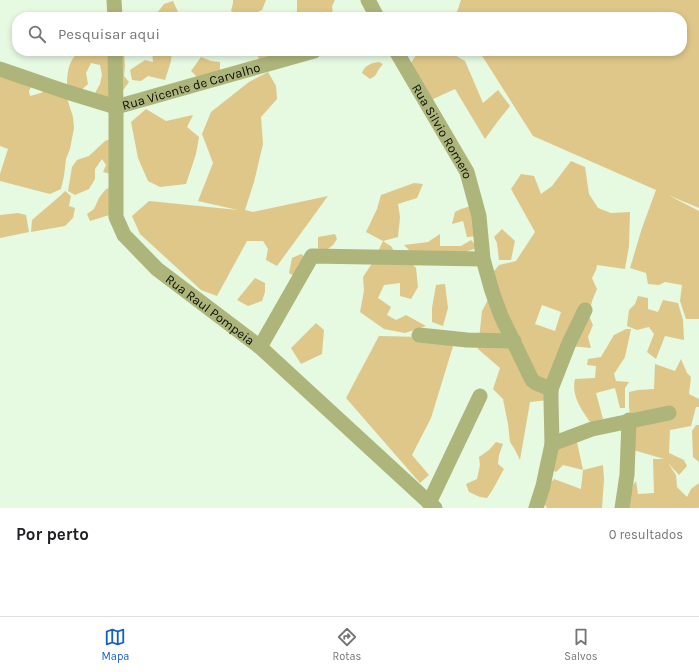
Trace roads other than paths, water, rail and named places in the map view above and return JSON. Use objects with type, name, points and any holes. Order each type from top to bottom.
[{"type":"street","points":[[114,0],[114,12]]},
{"type":"street","points":[[368,0],[374,12]]},
{"type":"street","name":"Rua Raul Pompeia","points":[[115,56],[116,217],[124,235],[157,269],[260,347],[432,506]]},
{"type":"street","name":"Rua Vicente de Carvalho","points":[[0,69],[116,108],[297,56]]},
{"type":"street","name":"Rua Silvio Romero","points":[[399,56],[467,172],[479,216],[483,259],[501,316],[532,380],[552,389]]},
{"type":"street","points":[[260,347],[312,256],[483,259]]},
{"type":"street","points":[[536,508],[543,486],[552,444],[552,389],[568,343],[585,310]]},
{"type":"street","points":[[419,335],[467,340],[514,341]]},
{"type":"street","points":[[432,506],[480,396]]},
{"type":"street","points":[[552,444],[592,429],[629,420],[669,413]]},
{"type":"street","points":[[622,508],[626,475],[629,420]]}]
